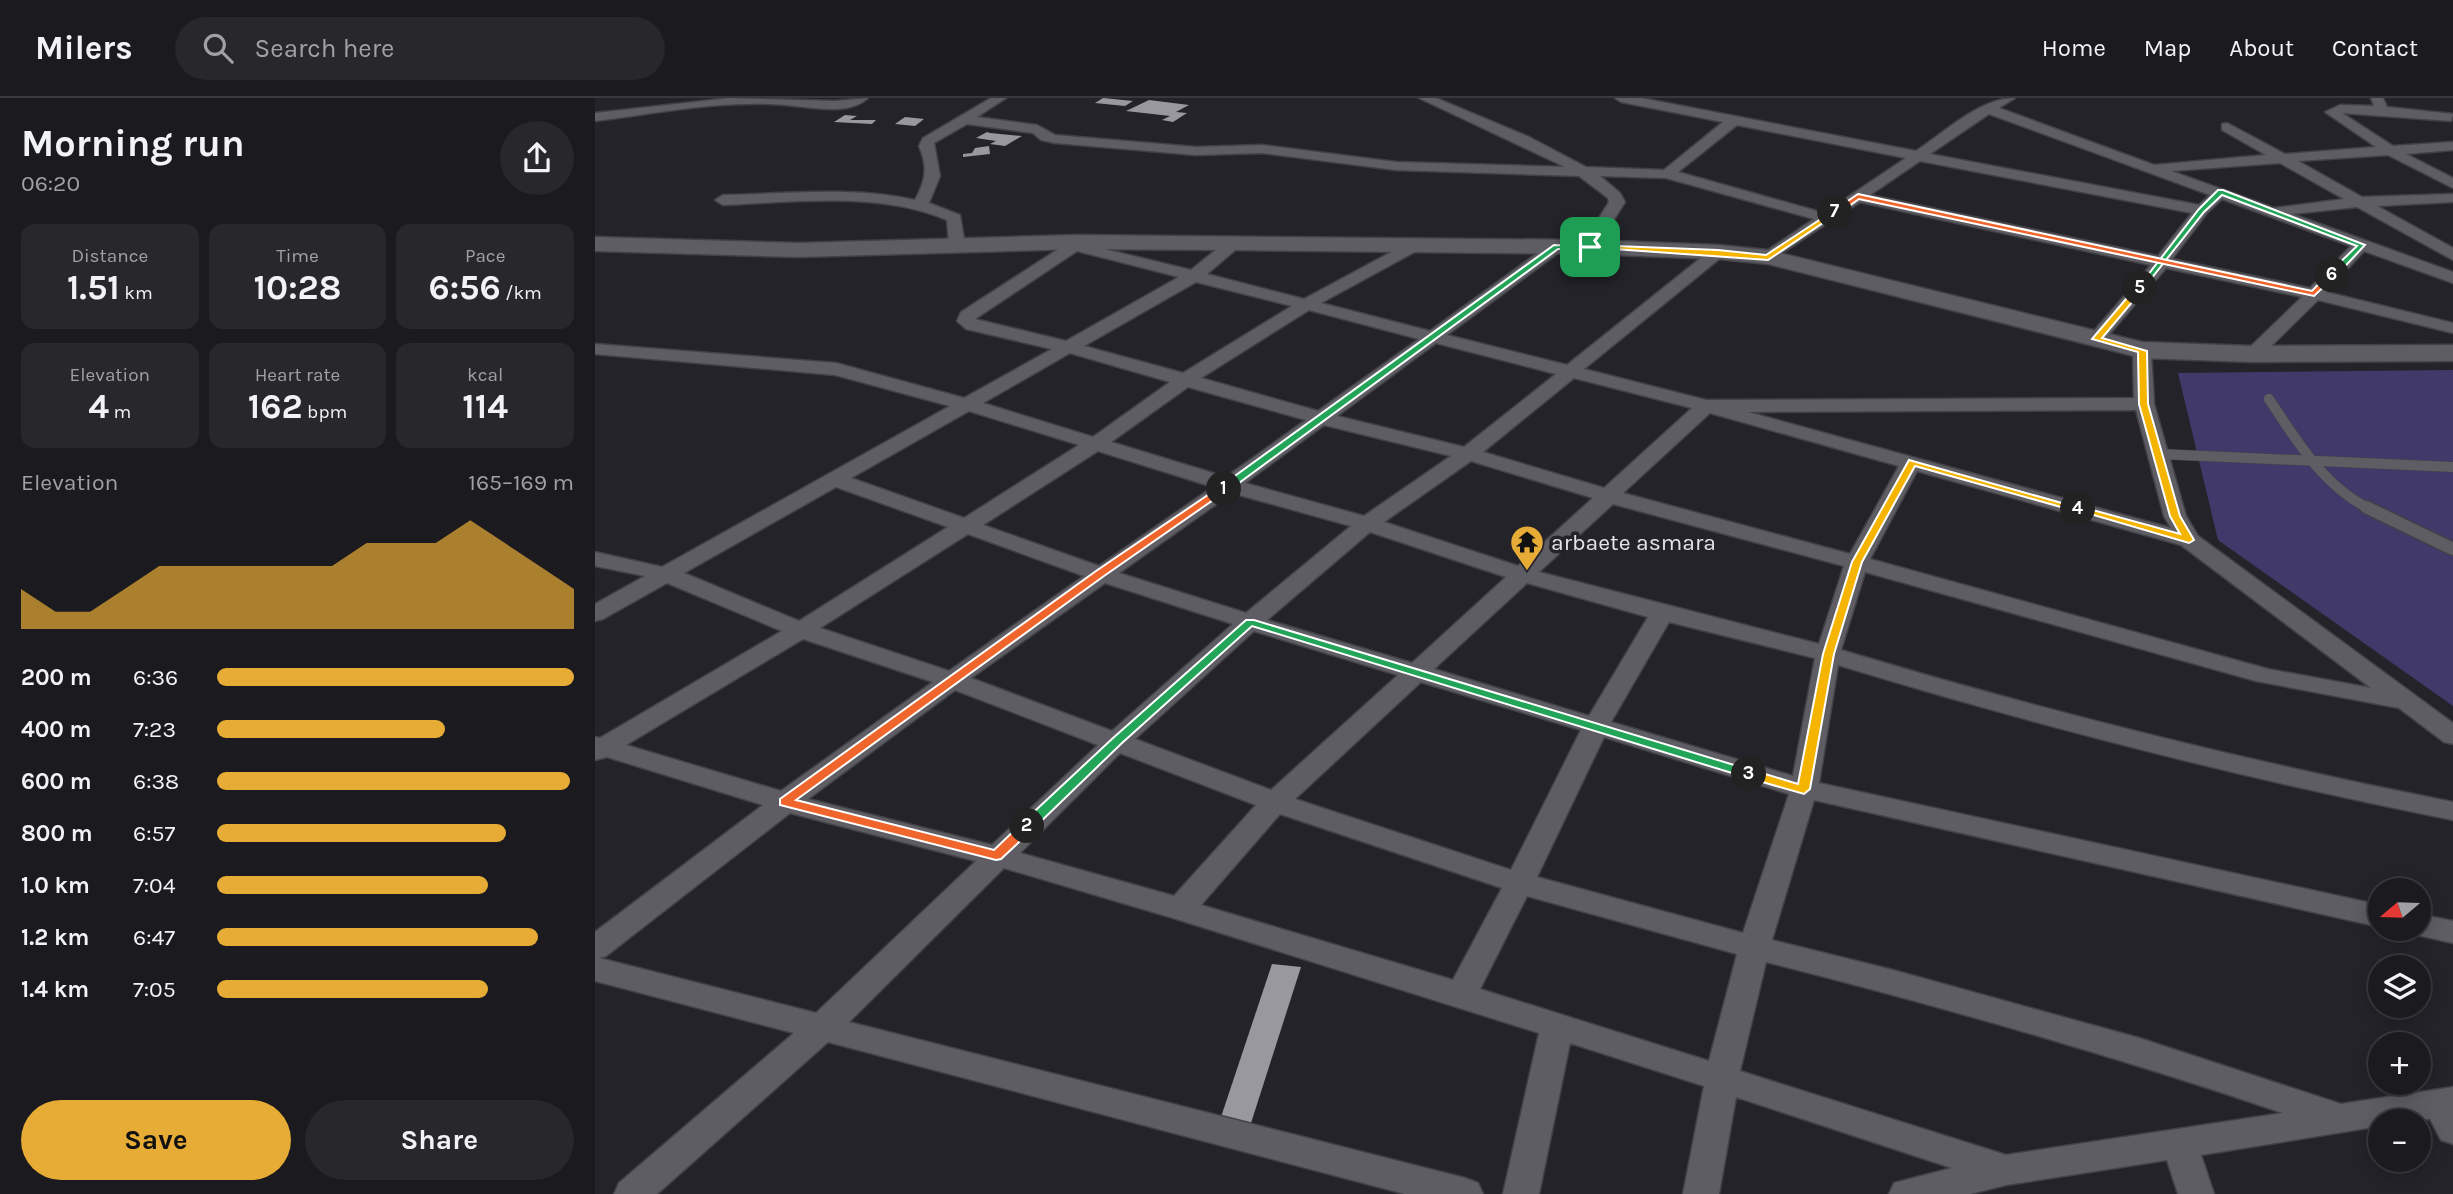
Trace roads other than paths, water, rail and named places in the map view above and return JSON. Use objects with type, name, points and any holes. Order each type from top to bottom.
[{"type":"street","points":[[595,117],[717,103],[787,101],[839,105],[862,98]]},
{"type":"street","points":[[920,205],[932,183],[935,169],[926,146],[928,141],[1000,98]]},
{"type":"street","points":[[1425,98],[1560,156],[1604,186],[1615,196],[1617,202],[1590,247]]},
{"type":"street","points":[[1621,98],[2202,210]]},
{"type":"street","points":[[1768,257],[1988,109],[2009,98]]},
{"type":"street","points":[[2451,113],[2380,104],[2340,108],[2332,112],[2389,150],[2453,184]]},
{"type":"street","points":[[1988,109],[2453,278]]},
{"type":"street","points":[[962,119],[1037,129],[1046,137],[1055,139],[1196,151],[1262,149],[1396,166],[1667,174],[1826,218]]},
{"type":"street","points":[[1667,174],[1733,121]]},
{"type":"street","points":[[2227,127],[2453,254]]},
{"type":"street","points":[[2152,167],[2453,146]]},
{"type":"street","points":[[2096,339],[2162,262],[2202,210],[2221,192]]},
{"type":"street","points":[[1858,197],[2314,294],[2453,328]]},
{"type":"street","points":[[2274,212],[2362,202],[2453,198]]},
{"type":"street","points":[[723,200],[828,199],[920,205],[944,211],[955,218],[957,246]]},
{"type":"street","points":[[595,244],[799,250],[1234,243],[1590,247],[1718,252],[1768,257],[2142,351],[2253,354],[2453,353]]},
{"type":"street","points":[[595,614],[837,480],[1196,275],[1234,243]]},
{"type":"street","points":[[2402,701],[2265,676],[1609,496],[1468,454],[1321,418],[1068,347],[972,325],[966,321],[967,316],[1076,244],[1706,406],[2189,540],[2402,701],[2453,736]]},
{"type":"street","points":[[2253,354],[2361,245]]},
{"type":"street","points":[[598,748],[801,630],[1097,443],[1185,380],[1307,304],[1414,246]]},
{"type":"street","points":[[595,948],[785,802],[952,680],[1229,485],[1556,247]]},
{"type":"street","points":[[632,1194],[821,1029],[1117,741],[1250,622],[1367,524],[1468,454],[1572,373],[1718,252]]},
{"type":"street","points":[[595,349],[836,369],[966,404],[1229,485],[1367,524],[1523,575],[1662,613],[1828,654],[1964,695],[2143,742],[2296,780],[2453,811]]},
{"type":"street","points":[[2142,351],[2144,404],[2175,516],[2189,540]]},
{"type":"street","points":[[1180,909],[1275,802],[1414,671],[1523,575],[1706,406],[2144,404]]},
{"type":"street","points":[[1701,1194],[1721,1078],[1754,947],[1804,789],[1828,654],[1857,562],[1912,462]]},
{"type":"street","points":[[837,480],[1100,574],[1250,622],[1804,789],[2368,913]]},
{"type":"street","points":[[595,559],[665,574],[801,630],[952,680],[1275,802],[1519,883],[1893,982],[2139,1051],[2343,1119]]},
{"type":"street","points":[[1461,995],[1595,728],[1662,613]]},
{"type":"street","points":[[598,748],[785,802],[996,856],[1180,909],[1461,995],[2006,1171]]},
{"type":"street","points":[[2431,927],[2453,932]]},
{"type":"street","points":[[595,969],[1465,1194]]},
{"type":"street","points":[[1521,1194],[1557,1027]]},
{"type":"street","points":[[1913,1194],[2006,1171],[2343,1119],[2448,1112]]},
{"type":"street","points":[[2180,1144],[2196,1194]]},
{"type":"lane","points":[[2269,399],[2310,462],[2354,501],[2453,549]]},
{"type":"lane","points":[[2159,454],[2453,467]]},
{"type":"place","name":"arbaete asmara","points":[[1527,572]]}]
